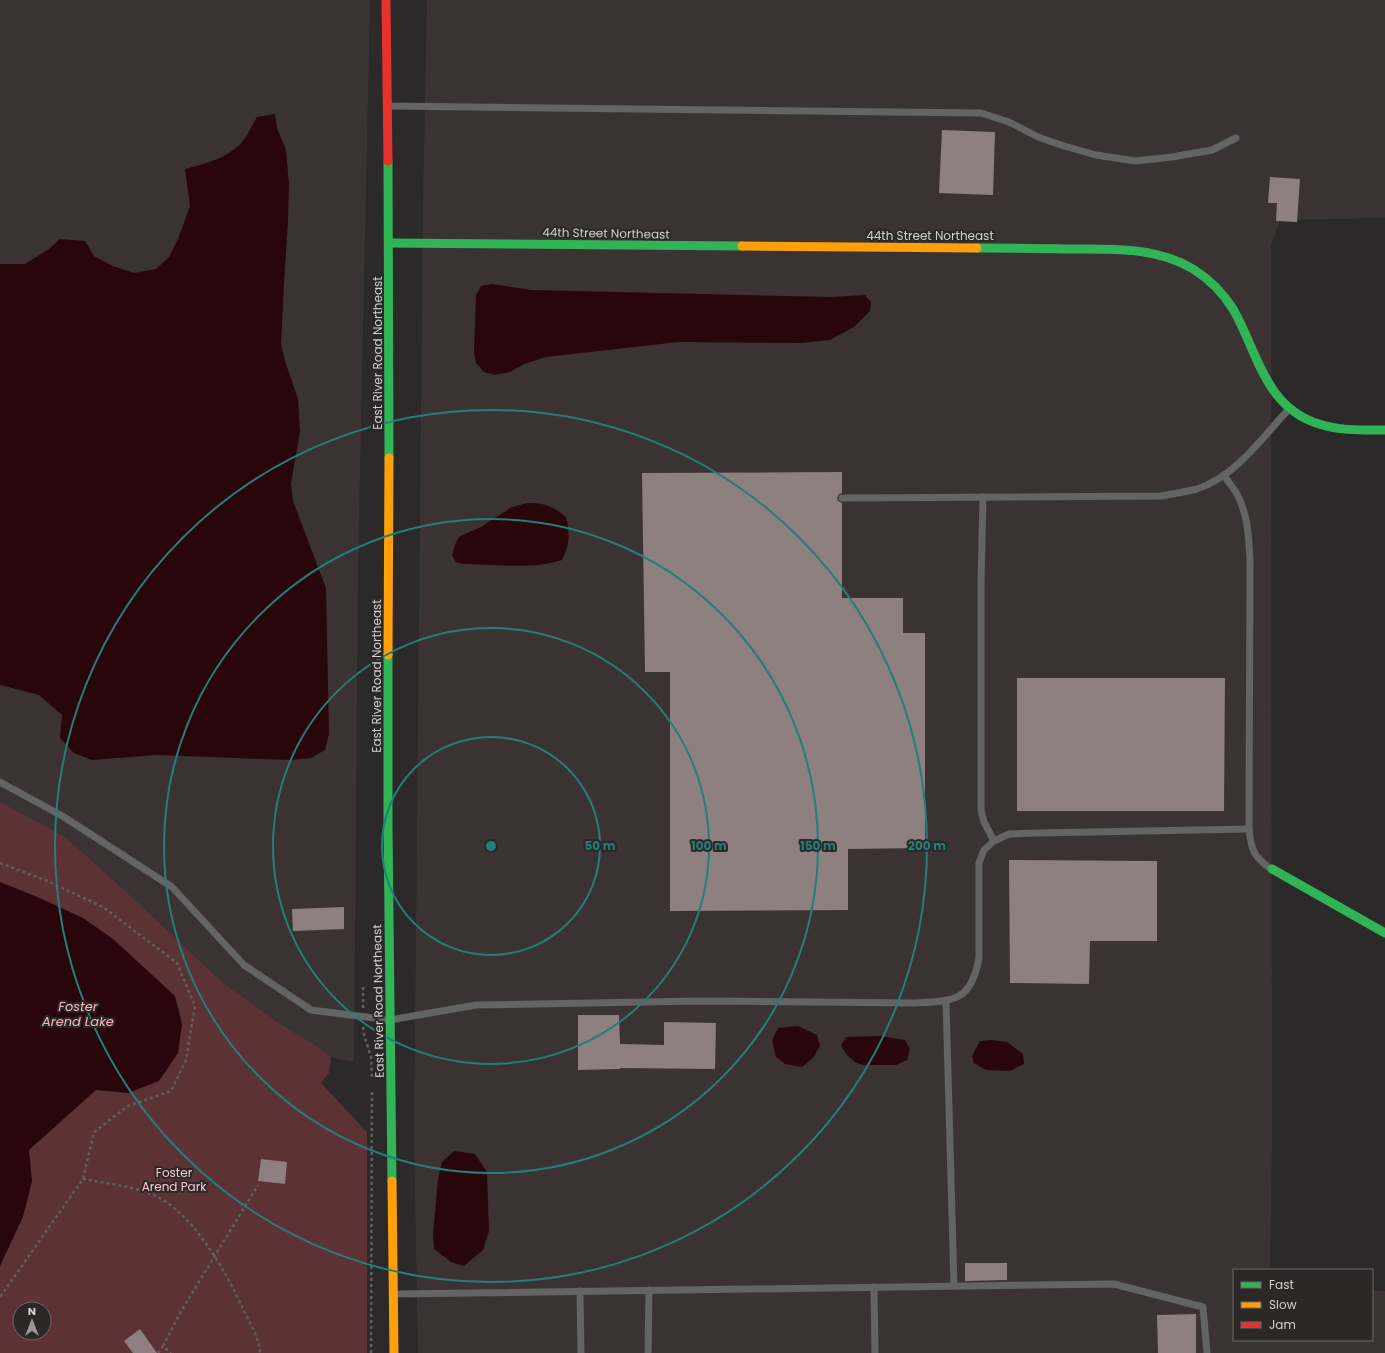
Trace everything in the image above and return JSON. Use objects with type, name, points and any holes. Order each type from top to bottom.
[{"type":"street","name":"East River Road Northeast","points":[[386,0],[389,243],[388,828],[394,1353]]},
{"type":"street","name":"44th Street Northeast","points":[[389,243],[1139,250],[1160,254],[1178,260],[1196,271],[1216,287],[1228,302],[1238,319],[1268,384],[1278,398],[1290,409],[1307,419],[1326,427],[1343,430],[1385,430]]},
{"type":"street","points":[[1272,869],[1385,933]]},
{"type":"lane","points":[[387,106],[981,113],[1009,122],[1038,137],[1096,156],[1135,161],[1172,157],[1212,150],[1236,138]]},
{"type":"lane","points":[[842,498],[1160,496],[1198,488],[1224,476],[1243,460],[1290,409]]},
{"type":"lane","points":[[1224,476],[1237,494],[1242,505],[1248,531],[1250,561],[1249,829],[1251,844],[1255,854],[1260,861],[1272,869]]},
{"type":"lane","points":[[983,496],[981,583],[982,810],[984,822],[994,841]]},
{"type":"lane","points":[[0,782],[64,816],[172,887],[244,965],[311,1010],[390,1020],[476,1005],[699,1001],[914,1003],[946,1001],[960,995],[971,986],[976,972],[979,958],[979,863],[984,850],[994,841],[1009,834],[1249,829]]},
{"type":"lane","points":[[946,1001],[954,1286]]},
{"type":"lane","points":[[393,1294],[1114,1284],[1204,1307],[1207,1353]]},
{"type":"lane","points":[[874,1287],[875,1353]]},
{"type":"lane","points":[[648,1353],[649,1290]]},
{"type":"lane","points":[[580,1292],[581,1353]]},
{"type":"path","points":[[0,863],[45,880],[103,907],[176,962],[195,1006],[186,1060],[171,1091],[128,1106],[94,1132],[83,1179],[0,1297]]},
{"type":"path","points":[[363,984],[362,1017],[364,1035],[371,1057],[372,1080]]},
{"type":"path","points":[[371,1353],[372,1088]]},
{"type":"path","points":[[83,1179],[152,1194],[175,1208],[201,1238],[231,1282],[259,1341],[260,1353]]},
{"type":"path","points":[[158,1353],[180,1313],[258,1185]]},
{"type":"path","points":[[163,1346],[171,1353]]},
{"type":"shaded area","points":[[0,0],[370,0],[358,565],[354,1062],[289,1049],[0,830]]},
{"type":"shaded area","points":[[427,0],[1385,0],[1385,218],[1280,220],[1271,246],[1272,1140],[1270,1269],[1233,1269],[1233,1341],[1373,1341],[1373,1290],[1385,1291],[1385,1353],[418,1353],[414,1141],[423,202]]},
{"type":"green space","name":"Foster Arend Park","points":[[0,802],[65,837],[223,983],[277,1022],[331,1057],[329,1073],[321,1083],[367,1132],[367,1353],[0,1353]]},
{"type":"water","points":[[275,114],[277,128],[286,150],[289,184],[281,345],[298,399],[300,432],[291,483],[293,501],[326,588],[329,734],[325,750],[311,758],[291,760],[156,755],[92,760],[74,753],[60,738],[62,715],[39,695],[0,685],[0,264],[25,264],[49,249],[60,239],[85,241],[94,256],[113,266],[134,273],[156,269],[169,257],[178,239],[190,206],[185,169],[208,162],[230,152],[242,142],[257,117]]},
{"type":"water","points":[[492,284],[532,290],[831,297],[865,295],[871,302],[870,311],[854,327],[830,340],[801,343],[678,342],[546,357],[524,364],[510,372],[495,375],[484,372],[476,363],[474,353],[476,295],[481,286]]},
{"type":"water","points":[[527,503],[548,506],[557,510],[566,517],[568,539],[567,549],[562,560],[526,566],[462,564],[456,562],[452,555],[456,542],[460,536],[481,527],[512,507]]},
{"type":"water","name":"Foster Arend Lake","points":[[0,882],[83,918],[113,939],[175,996],[182,1024],[178,1053],[159,1081],[128,1093],[96,1090],[29,1150],[32,1181],[23,1217],[0,1266]]},
{"type":"water","points":[[798,1026],[817,1035],[820,1046],[813,1058],[802,1067],[785,1064],[776,1057],[772,1040],[778,1028]]},
{"type":"water","points":[[880,1036],[905,1040],[910,1049],[907,1060],[896,1065],[863,1065],[855,1062],[847,1055],[841,1046],[846,1037]]},
{"type":"water","points":[[991,1040],[1007,1042],[1023,1054],[1024,1064],[1010,1071],[986,1070],[974,1063],[972,1056],[980,1041]]},
{"type":"water","points":[[454,1151],[475,1154],[487,1172],[489,1231],[483,1250],[464,1266],[451,1262],[434,1249],[433,1234],[438,1179],[442,1162]]},
{"type":"building","points":[[942,130],[995,132],[993,195],[939,193]]},
{"type":"building","points":[[1270,177],[1300,179],[1297,222],[1276,221],[1277,203],[1268,203]]},
{"type":"building","points":[[842,472],[842,493],[839,494],[837,498],[838,501],[842,503],[842,598],[903,598],[903,633],[925,633],[925,848],[848,849],[848,910],[670,911],[670,672],[645,672],[642,473]]},
{"type":"building","points":[[1017,678],[1225,678],[1224,811],[1017,811]]},
{"type":"building","points":[[1009,860],[1157,861],[1157,941],[1090,941],[1089,984],[1010,983]]},
{"type":"building","points":[[344,907],[344,929],[293,931],[292,909]]},
{"type":"building","points":[[578,1015],[619,1015],[620,1044],[664,1045],[664,1022],[716,1023],[715,1069],[620,1068],[578,1070]]},
{"type":"building","points":[[261,1159],[287,1162],[285,1184],[258,1181]]},
{"type":"building","points":[[965,1263],[1007,1263],[1007,1280],[965,1281]]},
{"type":"building","points":[[1196,1314],[1196,1353],[1158,1353],[1157,1315]]},
{"type":"building","points":[[140,1329],[157,1353],[133,1353],[124,1341]]},
{"type":"traffic: fast","points":[[388,161],[389,458]]},
{"type":"traffic: fast","points":[[389,243],[742,246]]},
{"type":"traffic: fast","points":[[977,248],[1130,250],[1163,256],[1178,262],[1205,277],[1229,303],[1242,326],[1265,376],[1274,391],[1286,405],[1301,416],[1319,424],[1352,430],[1385,430]]},
{"type":"traffic: fast","points":[[388,655],[388,828],[392,1181]]},
{"type":"traffic: fast","points":[[1272,869],[1385,933]]},
{"type":"traffic: slow","points":[[742,246],[977,248]]},
{"type":"traffic: slow","points":[[388,655],[389,458]]},
{"type":"traffic: slow","points":[[392,1181],[394,1353]]},
{"type":"traffic: jam","points":[[386,0],[388,161]]}]
